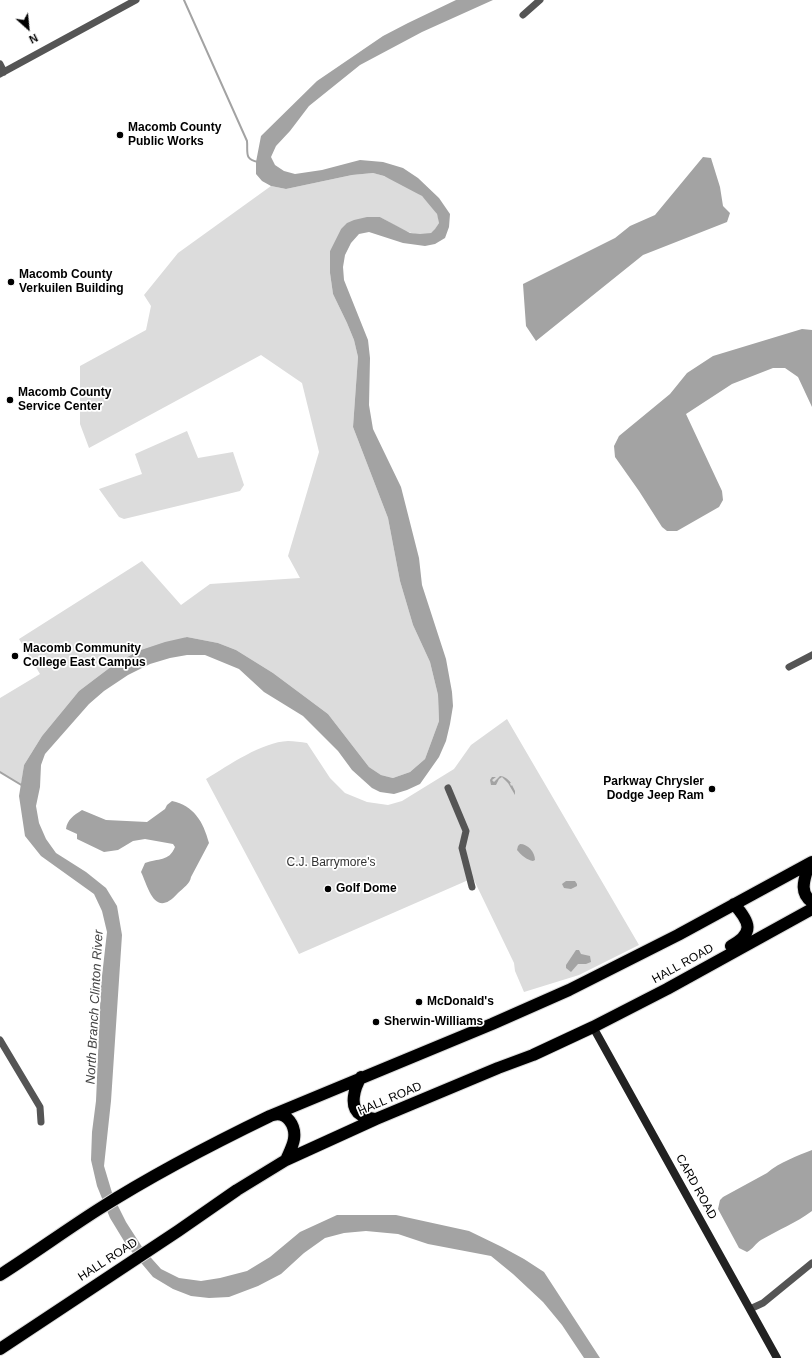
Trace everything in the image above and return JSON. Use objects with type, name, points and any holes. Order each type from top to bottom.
[{"type":"highway","points":[[810,863],[803,884],[804,893],[812,902]]},
{"type":"highway","points":[[0,1275],[99,1209],[186,1158],[270,1116],[492,1024],[569,990],[640,955],[810,863]]},
{"type":"highway","points":[[676,984],[687,971],[738,943],[746,934],[748,929],[747,921],[742,912],[734,904]]},
{"type":"highway","name":"HALL ROAD","points":[[0,1349],[178,1232],[237,1190],[286,1160],[376,1119],[533,1055],[593,1027],[676,984],[812,909]]},
{"type":"highway","points":[[361,1077],[354,1092],[355,1107],[358,1113],[362,1116],[376,1119]]},
{"type":"highway","points":[[270,1116],[277,1114],[283,1115],[288,1117],[292,1124],[294,1140],[286,1160]]},
{"type":"street","points":[[0,64],[2,73],[136,0]]},
{"type":"street","points":[[523,14],[540,0]]},
{"type":"street","points":[[789,667],[812,655]]},
{"type":"street","points":[[448,788],[466,831],[462,848],[472,887]]},
{"type":"street","name":"CARD ROAD","points":[[593,1027],[777,1358]]},
{"type":"street","points":[[0,1040],[40,1107],[41,1122]]},
{"type":"street","points":[[750,1310],[763,1303],[812,1263]]},
{"type":"green space","points":[[373,173],[400,183],[418,193],[432,206],[437,214],[439,222],[434,231],[425,235],[411,233],[380,217],[341,229],[330,251],[330,273],[333,294],[354,340],[358,357],[353,427],[388,518],[400,581],[413,625],[430,662],[438,695],[439,721],[425,759],[410,772],[393,778],[381,775],[369,767],[328,714],[273,673],[236,650],[218,643],[187,637],[112,666],[79,691],[42,736],[24,765],[21,785],[0,772],[0,698],[40,674],[19,639],[142,561],[181,605],[210,584],[300,578],[288,556],[319,452],[302,383],[261,355],[89,448],[80,424],[80,366],[146,330],[151,306],[144,295],[178,253],[271,186],[286,189],[352,175]]},
{"type":"green space","points":[[187,431],[198,458],[233,452],[244,485],[240,491],[124,519],[119,517],[99,489],[142,474],[135,454]]},
{"type":"green space","name":"C.J. Barrymore's","points":[[507,719],[639,945],[579,975],[524,992],[515,971],[514,963],[473,878],[299,954],[206,779],[235,761],[267,745],[288,741],[302,742],[307,743],[330,778],[345,793],[367,802],[388,805],[402,801],[454,769],[471,745]]},
{"type":"shaded area","name":"North Branch Clinton River","points":[[456,0],[493,0],[422,32],[360,65],[309,106],[290,131],[276,146],[271,157],[275,165],[284,171],[295,174],[322,170],[360,160],[383,162],[403,168],[418,178],[439,198],[450,214],[449,227],[445,238],[435,244],[425,246],[403,243],[369,232],[359,234],[351,243],[345,255],[343,267],[344,280],[368,340],[370,358],[369,405],[373,429],[401,487],[419,558],[422,585],[446,659],[453,706],[446,741],[439,757],[420,784],[394,794],[380,792],[372,788],[352,770],[338,751],[303,716],[264,692],[239,669],[205,655],[187,655],[150,664],[128,675],[104,691],[89,704],[45,754],[41,765],[40,787],[36,806],[39,823],[46,839],[56,853],[86,872],[106,888],[117,906],[122,935],[111,1101],[104,1166],[113,1196],[126,1222],[144,1250],[161,1269],[179,1278],[201,1281],[220,1278],[247,1271],[270,1257],[300,1232],[337,1215],[396,1215],[469,1231],[524,1259],[544,1272],[600,1358],[584,1358],[562,1325],[543,1302],[491,1256],[428,1244],[398,1234],[366,1231],[344,1233],[325,1238],[304,1253],[281,1274],[258,1286],[229,1297],[209,1298],[191,1296],[173,1289],[153,1277],[127,1246],[110,1218],[97,1186],[91,1160],[92,1132],[96,1101],[101,985],[107,932],[102,911],[94,894],[41,856],[25,836],[19,796],[24,765],[42,736],[79,691],[112,666],[138,651],[165,642],[187,637],[218,643],[236,650],[273,673],[328,714],[369,767],[381,775],[393,778],[410,772],[425,759],[439,721],[438,695],[430,662],[413,625],[400,581],[388,518],[353,427],[358,357],[354,340],[333,294],[330,273],[330,251],[341,229],[347,223],[354,220],[367,217],[380,217],[410,233],[420,234],[431,233],[435,229],[439,223],[437,214],[422,196],[384,176],[373,173],[352,175],[286,189],[271,186],[262,181],[256,174],[256,162],[261,136],[317,81],[383,36]]},
{"type":"shaded area","points":[[703,157],[711,158],[720,187],[723,206],[730,213],[727,222],[643,255],[536,341],[526,326],[523,284],[615,238],[630,226],[655,215]]},
{"type":"shaded area","points":[[802,329],[812,330],[812,407],[798,377],[785,368],[773,368],[732,384],[686,414],[722,491],[723,500],[719,507],[677,531],[667,531],[662,527],[615,457],[614,446],[619,436],[670,394],[687,373],[713,356]]},
{"type":"shaded area","points":[[500,776],[506,778],[511,783],[511,786],[512,785],[515,791],[515,795],[508,783],[502,777],[496,785],[491,785],[490,780],[492,777],[496,777],[492,780],[494,782]]},
{"type":"shaded area","points":[[172,801],[180,803],[192,811],[204,828],[209,843],[188,884],[170,900],[164,903],[158,902],[154,899],[141,872],[145,863],[163,859],[170,855],[175,847],[173,844],[145,839],[133,841],[118,850],[104,852],[77,839],[77,834],[66,829],[69,820],[82,810],[106,820],[147,822],[165,809]]},
{"type":"shaded area","points":[[520,844],[526,845],[530,849],[534,854],[535,860],[529,860],[517,850]]},
{"type":"shaded area","points":[[566,881],[575,881],[577,886],[571,889],[564,888],[562,884]]},
{"type":"shaded area","points":[[576,950],[579,950],[581,954],[590,956],[591,962],[586,964],[578,964],[571,972],[566,968],[566,965]]},
{"type":"shaded area","points":[[812,1150],[812,1211],[761,1240],[747,1252],[739,1248],[718,1209],[720,1200],[783,1162]]},
{"type":"waterway","points":[[184,0],[247,141],[248,155],[251,159],[258,162]]},
{"type":"waterway","points":[[0,772],[23,786]]},
{"type":"place","name":"Macomb County Public Works","points":[[120,135]]},
{"type":"place","name":"Macomb County Verkuilen Building","points":[[11,282]]},
{"type":"place","name":"Macomb County Service Center","points":[[10,400]]},
{"type":"place","name":"Macomb Community College East Campus","points":[[15,656]]},
{"type":"place","name":"Parkway Chrysler Dodge Jeep Ram","points":[[712,789]]},
{"type":"place","name":"Golf Dome","points":[[328,889]]},
{"type":"place","name":"McDonald's","points":[[419,1002]]},
{"type":"place","name":"Sherwin-Williams","points":[[376,1022]]}]
